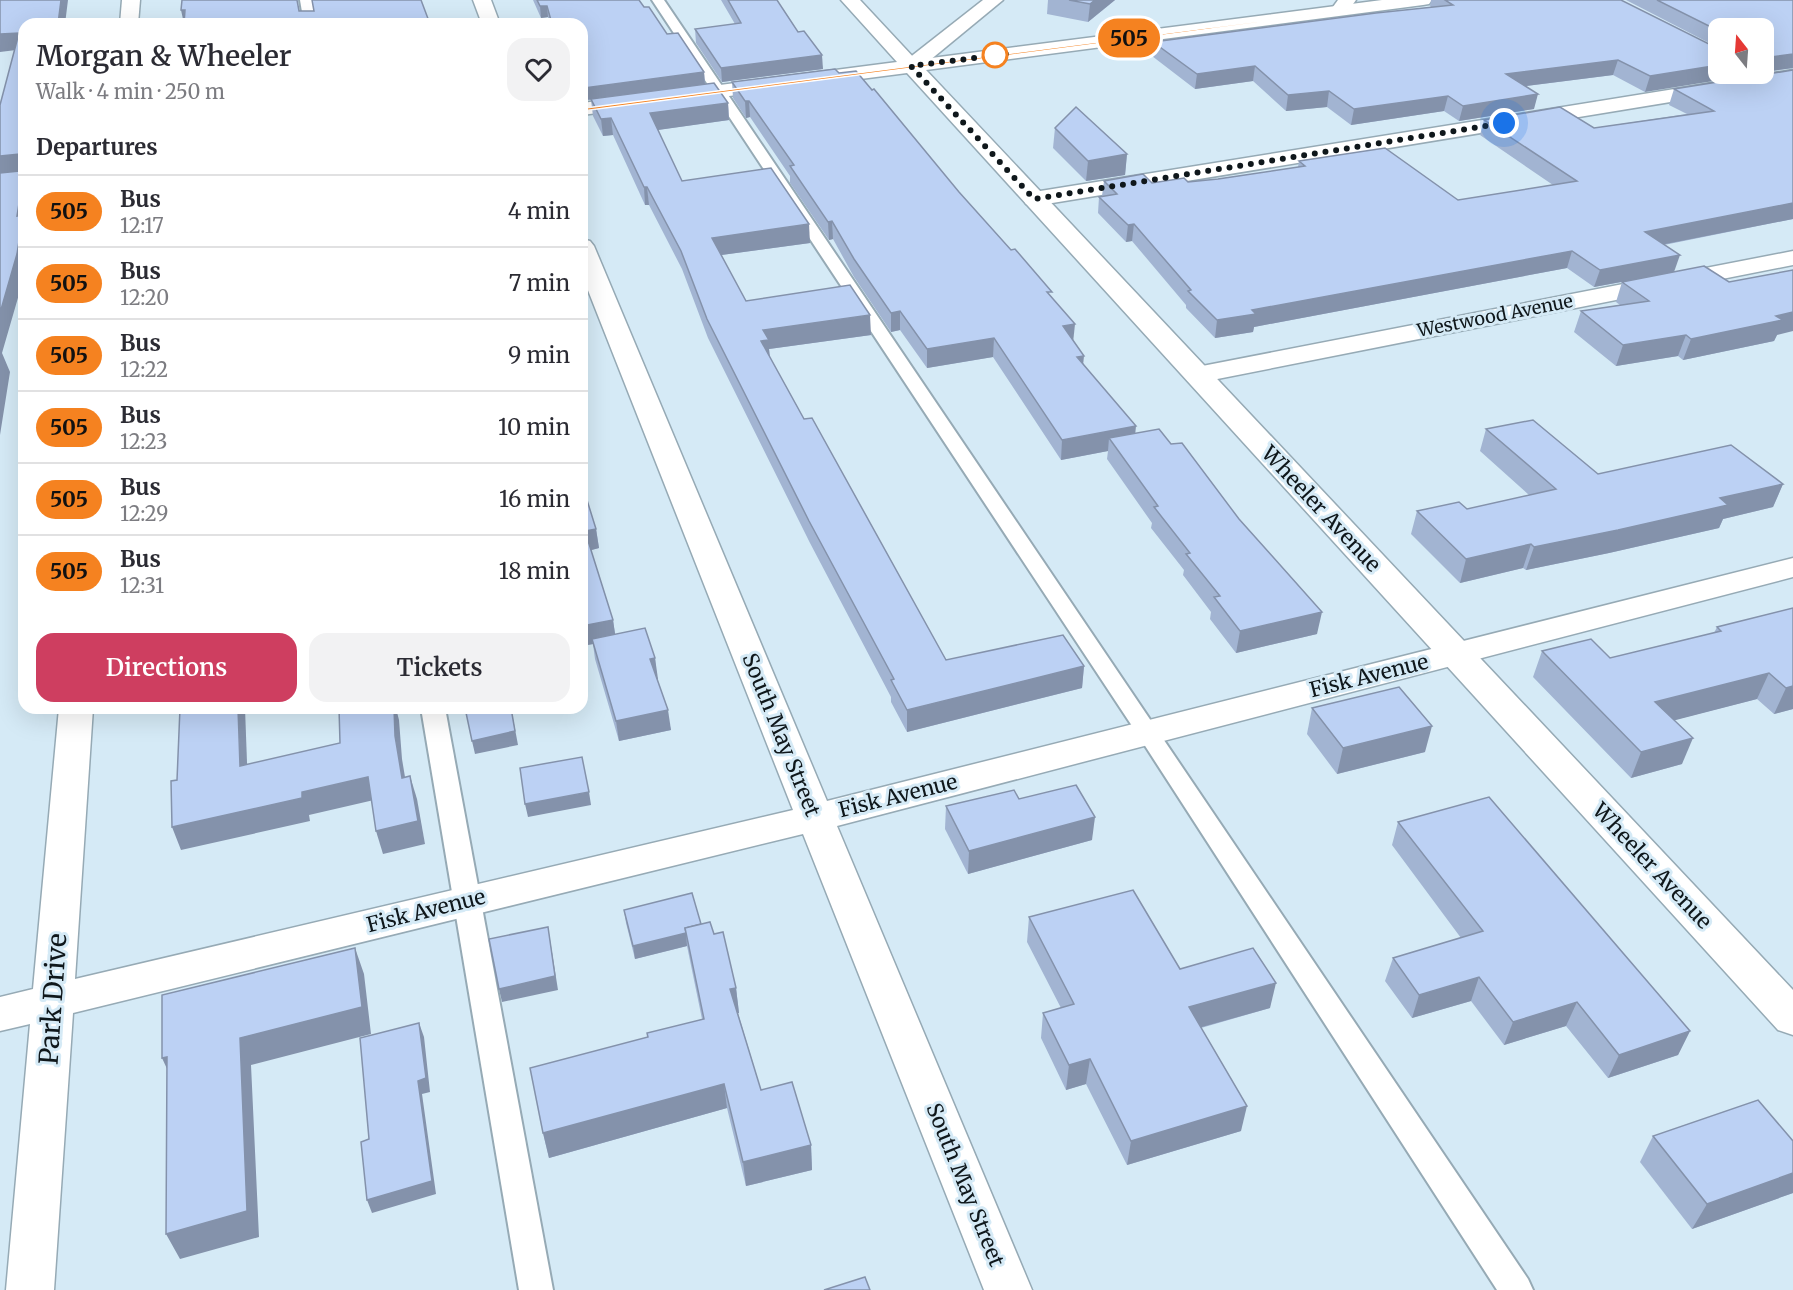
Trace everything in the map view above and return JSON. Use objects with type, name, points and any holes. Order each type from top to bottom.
[{"type":"street","points":[[130,18],[131,0]]},
{"type":"street","points":[[482,0],[490,18]]},
{"type":"street","name":"Wheeler Avenue","points":[[850,0],[1793,1018]]},
{"type":"street","points":[[911,66],[994,0]]},
{"type":"street","points":[[588,108],[911,66],[1343,5],[1424,0]]},
{"type":"street","points":[[1774,77],[1793,76]]},
{"type":"street","points":[[1034,199],[1715,84]]},
{"type":"street","points":[[1770,84],[1793,96]]},
{"type":"street","name":"Westwood Avenue","points":[[1197,375],[1793,258]]},
{"type":"street","name":"South May Street","points":[[588,261],[1008,1290]]},
{"type":"street","name":"Fisk Avenue","points":[[0,1014],[815,818],[1793,567]]},
{"type":"street","name":"Park Drive","points":[[30,1290],[76,714]]},
{"type":"lane","points":[[306,0],[309,18]]},
{"type":"lane","points":[[658,0],[1148,732],[1516,1290]]},
{"type":"lane","points":[[434,714],[536,1290]]},
{"type":"building","points":[[0,0],[61,0],[59,18],[18,18],[18,33],[0,34]]},
{"type":"building","points":[[182,0],[297,0],[299,11],[314,11],[312,0],[421,0],[428,18],[184,18],[185,10],[181,10]]},
{"type":"building","points":[[537,0],[639,0],[644,7],[649,7],[667,34],[678,33],[704,72],[588,87],[588,18],[550,18],[547,6],[540,6]]},
{"type":"building","points":[[728,0],[777,0],[798,32],[804,31],[822,55],[721,68],[695,29],[741,23]]},
{"type":"building","points":[[1069,0],[1095,0],[1090,4]]},
{"type":"building","points":[[1445,0],[1621,0],[1708,44],[1708,67],[1650,76],[1618,60],[1506,74],[1538,94],[1463,106],[1448,96],[1354,109],[1329,91],[1288,95],[1255,66],[1197,74],[1153,42],[1376,13],[1453,5]]},
{"type":"building","points":[[1657,0],[1793,0],[1793,54],[1774,57],[1774,18],[1708,18],[1708,26]]},
{"type":"building","points":[[18,37],[18,154],[0,156],[0,105]]},
{"type":"building","points":[[835,69],[839,73],[856,71],[872,90],[874,89],[959,192],[1011,250],[1015,249],[1052,292],[1047,292],[1075,324],[1063,326],[1084,356],[1077,357],[1136,426],[1062,440],[994,338],[927,349],[900,311],[891,313],[854,259],[832,221],[828,222],[790,166],[794,165],[749,101],[745,101],[732,82]]},
{"type":"building","points":[[1793,70],[1793,203],[1645,232],[1680,255],[1600,270],[1572,251],[1252,310],[1256,314],[1217,320],[1188,291],[1191,290],[1134,224],[1128,225],[1099,197],[1117,194],[1104,181],[1143,174],[1152,183],[1184,178],[1188,182],[1218,179],[1305,166],[1299,161],[1385,148],[1458,200],[1577,181],[1484,120],[1560,107],[1594,128],[1714,111],[1674,89],[1708,84],[1774,84],[1774,73]]},
{"type":"building","points":[[714,83],[728,103],[650,113],[682,181],[771,168],[809,224],[712,238],[746,301],[850,285],[870,315],[763,330],[769,340],[761,341],[804,419],[812,418],[946,660],[1063,635],[1084,666],[907,710],[891,680],[894,679],[809,521],[707,319],[681,251],[647,187],[644,187],[611,118],[601,119],[591,99]]},
{"type":"building","points":[[1076,107],[1127,154],[1088,161],[1055,128]]},
{"type":"building","points":[[18,171],[18,248],[0,313],[0,173]]},
{"type":"building","points":[[1704,266],[1729,282],[1793,270],[1793,312],[1776,316],[1783,320],[1691,339],[1686,335],[1623,345],[1581,311],[1649,301],[1622,282]]},
{"type":"building","points":[[1533,420],[1598,474],[1731,445],[1783,484],[1720,498],[1728,505],[1618,530],[1534,547],[1531,544],[1466,559],[1417,511],[1459,502],[1467,509],[1556,489],[1486,429]]},
{"type":"building","points":[[1159,429],[1171,444],[1182,443],[1239,519],[1322,612],[1240,631],[1214,597],[1220,596],[1186,554],[1190,553],[1154,507],[1158,506],[1109,438]]},
{"type":"building","points":[[588,503],[596,529],[588,530]]},
{"type":"building","points":[[588,541],[613,620],[588,625]]},
{"type":"building","points":[[1793,608],[1793,686],[1786,688],[1769,673],[1655,702],[1693,738],[1641,752],[1542,651],[1591,639],[1610,658],[1721,631],[1717,627]]},
{"type":"building","points":[[645,628],[655,658],[650,659],[668,710],[616,721],[592,639]]},
{"type":"building","points":[[1399,687],[1432,726],[1343,748],[1312,708]]},
{"type":"building","points":[[180,714],[238,714],[240,766],[340,743],[339,714],[394,714],[395,736],[402,778],[410,776],[418,821],[376,831],[368,777],[302,792],[302,798],[172,827],[171,781],[177,780]]},
{"type":"building","points":[[466,714],[512,714],[515,731],[472,741]]},
{"type":"building","points":[[582,757],[589,792],[525,804],[520,768]]},
{"type":"building","points":[[1076,785],[1095,817],[969,851],[946,806],[1014,790],[1019,799]]},
{"type":"building","points":[[1489,797],[1690,1031],[1619,1055],[1577,1002],[1513,1022],[1479,977],[1419,995],[1393,958],[1483,931],[1398,822]]},
{"type":"building","points":[[1133,890],[1180,969],[1253,948],[1276,983],[1189,1007],[1247,1106],[1131,1141],[1090,1059],[1069,1065],[1043,1013],[1074,1004],[1029,917]]},
{"type":"building","points":[[692,893],[701,924],[685,928],[686,933],[633,946],[624,910]]},
{"type":"building","points":[[710,922],[714,934],[723,932],[736,988],[730,989],[761,1090],[792,1082],[811,1145],[743,1162],[724,1084],[543,1133],[530,1068],[648,1037],[647,1033],[704,1019],[685,928]]},
{"type":"building","points":[[548,927],[555,976],[499,989],[489,939]]},
{"type":"building","points":[[355,948],[362,1007],[240,1038],[247,1211],[166,1234],[167,1057],[162,1058],[162,995]]},
{"type":"building","points":[[419,1023],[426,1078],[418,1081],[432,1181],[367,1200],[361,1142],[369,1139],[360,1038]]},
{"type":"building","points":[[1758,1100],[1793,1141],[1793,1173],[1707,1204],[1653,1136]]},
{"type":"building","points":[[865,1277],[870,1290],[824,1290]]},
{"type":"bus line","name":"505","points":[[588,108],[1424,0]]},
{"type":"route","points":[[995,55],[1006,54],[911,66],[1034,199],[1504,123]]}]
